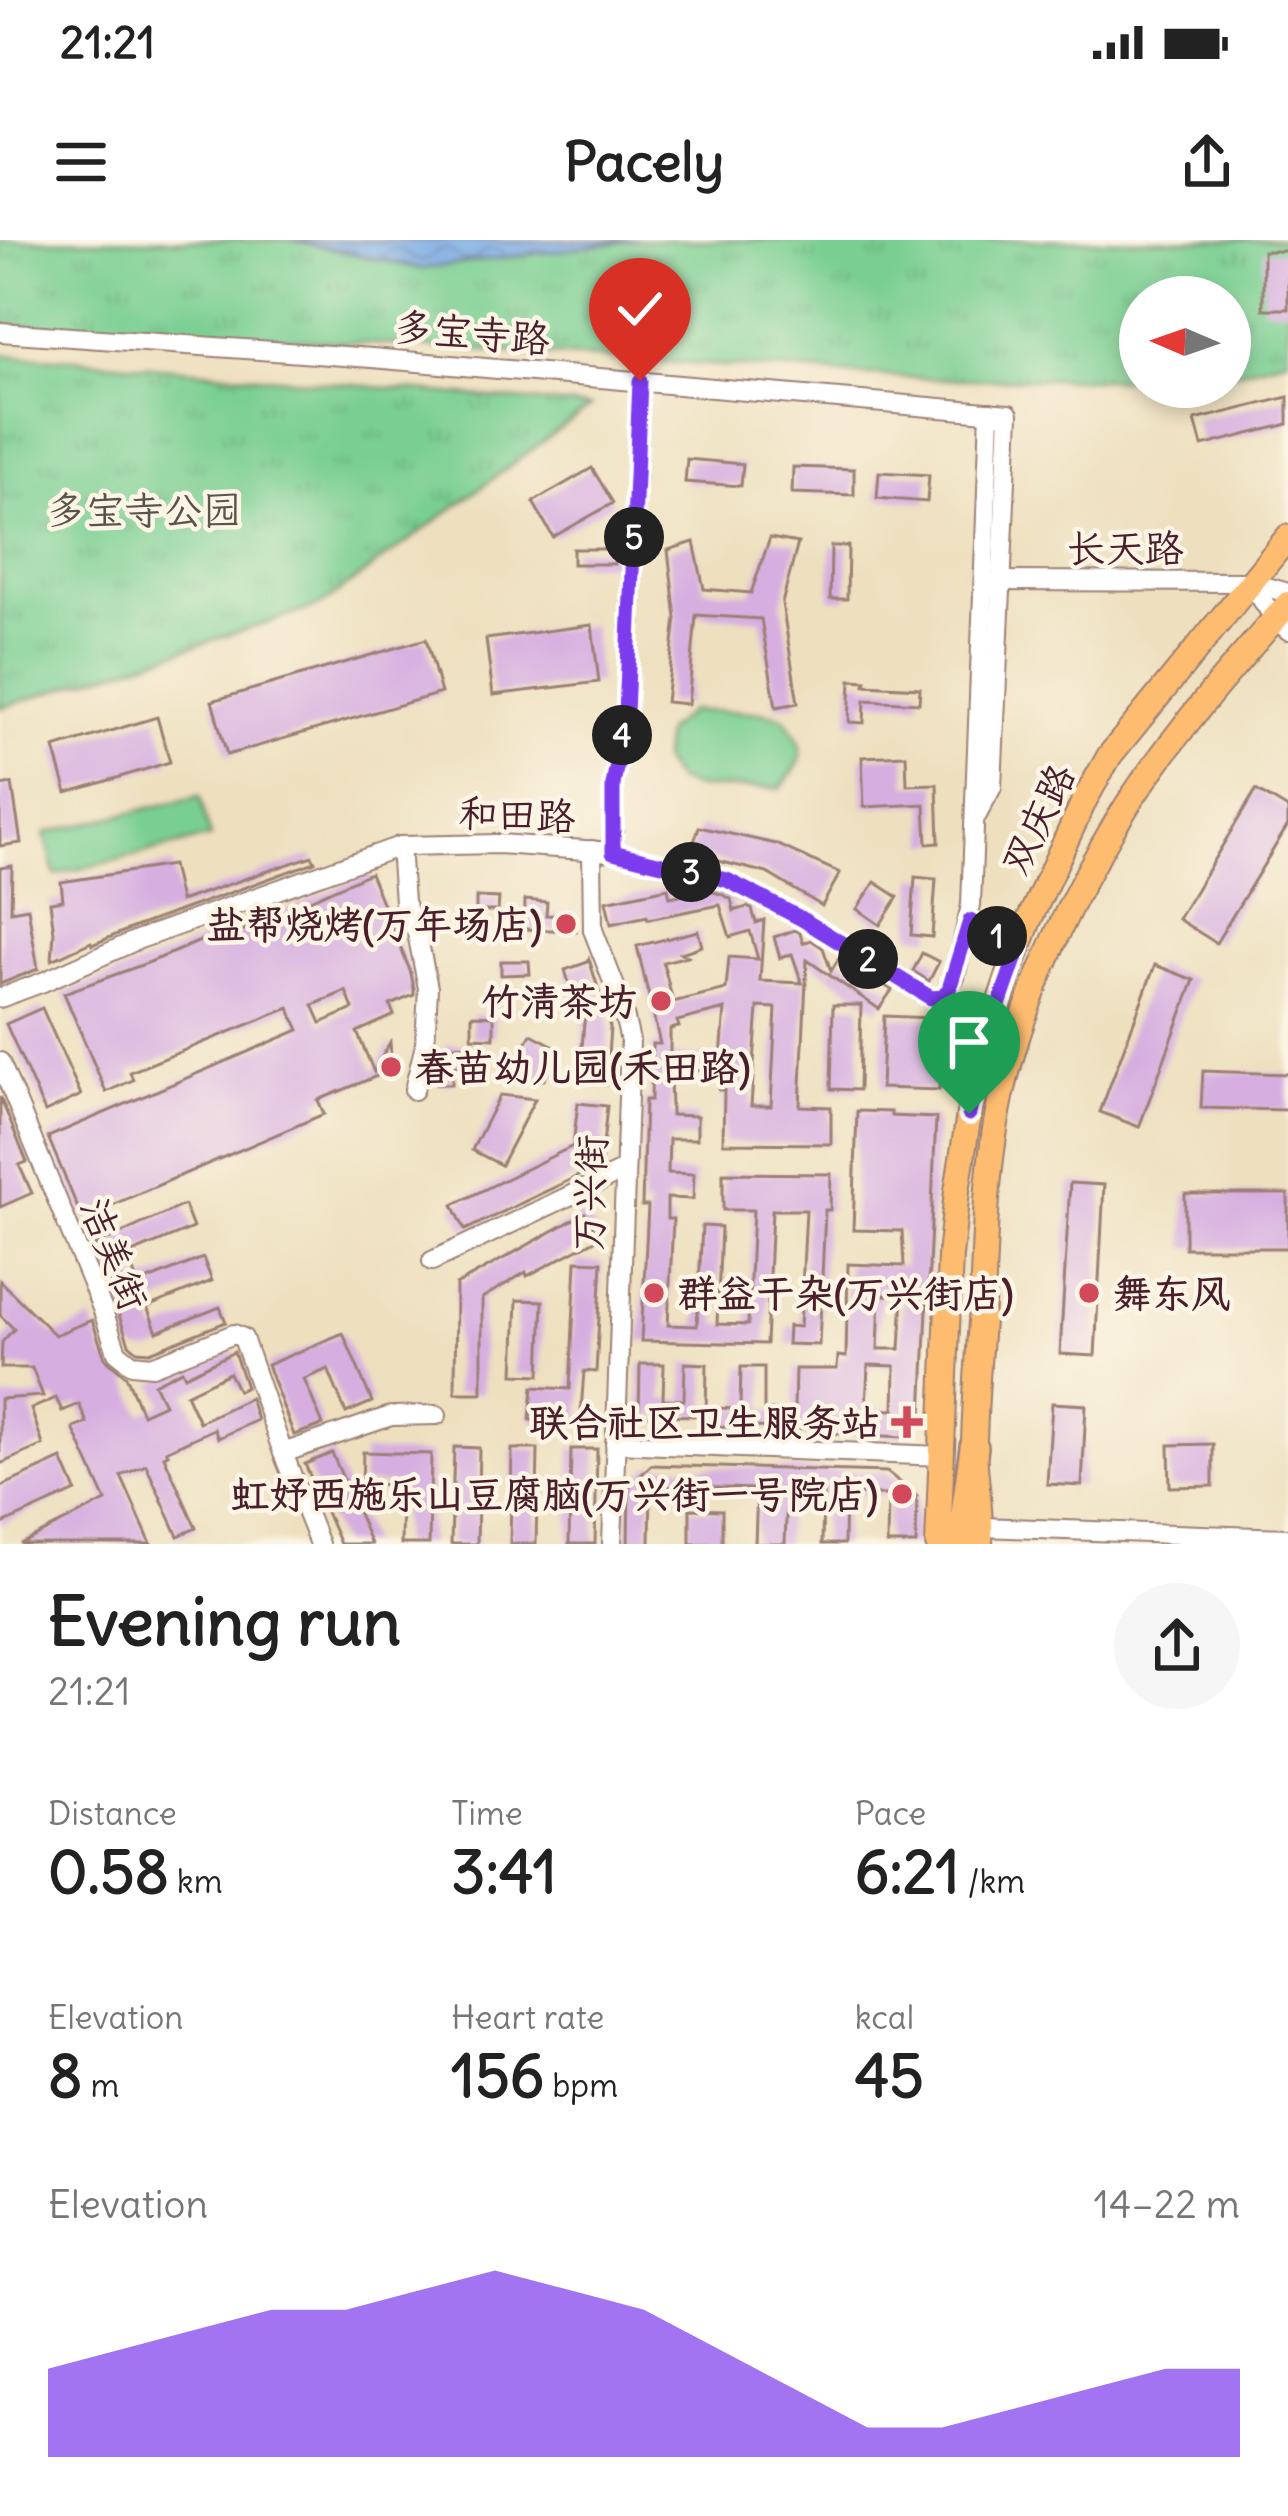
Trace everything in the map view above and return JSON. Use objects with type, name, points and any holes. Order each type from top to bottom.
[{"type":"highway","points":[[974,1448],[974,1538]]},
{"type":"main road","name":"双庆路","points":[[938,1544],[956,1191],[984,1048],[1019,948],[1085,799],[1111,755],[1288,537]]},
{"type":"main road","name":"双庆路","points":[[974,1448],[992,1147],[1022,1024],[1083,882],[1129,803],[1179,734],[1284,618]]},
{"type":"street","name":"多宝寺路","points":[[0,332],[350,356],[999,413]]},
{"type":"street","points":[[613,852],[613,785],[626,714],[640,381]]},
{"type":"street","name":"双庆路","points":[[973,823],[992,788],[999,413]]},
{"type":"street","name":"双庆路","points":[[970,921],[999,413]]},
{"type":"street","name":"长天路","points":[[999,581],[1250,581],[1288,593]]},
{"type":"street","points":[[1250,581],[1284,618]]},
{"type":"street","name":"和田路","points":[[0,998],[137,940],[400,847],[499,844],[613,852],[727,880],[802,919],[931,998],[943,997],[949,989],[970,921]]},
{"type":"street","points":[[400,847],[404,902],[417,933],[428,988],[425,1045],[414,1090]]},
{"type":"street","name":"万兴街","points":[[592,850],[593,930],[621,1002],[630,1041],[612,1544]]},
{"type":"street","points":[[970,921],[1019,948]]},
{"type":"street","name":"洁美街","points":[[0,1062],[117,1352],[132,1364],[152,1366],[234,1334],[243,1339],[283,1453]]},
{"type":"street","points":[[432,1261],[624,1170]]},
{"type":"street","points":[[319,1544],[283,1453],[391,1416],[437,1415]]},
{"type":"street","points":[[615,1443],[942,1456]]},
{"type":"street","points":[[974,1538],[1288,1538]]},
{"type":"green space","points":[[0,240],[291,240],[422,269],[637,240],[1288,240],[1288,358],[1251,368],[1251,276],[1119,276],[1119,379],[933,379],[0,325]]},
{"type":"green space","name":"多宝寺公园","points":[[0,355],[590,407],[320,606],[0,708]]},
{"type":"green space","points":[[690,711],[784,717],[800,746],[799,761],[780,788],[697,788],[676,781],[662,760],[665,732]]},
{"type":"green space","points":[[200,796],[210,837],[55,875],[45,833]]},
{"type":"water","points":[[291,240],[637,240],[422,269]]},
{"type":"building","points":[[1263,251],[1288,251],[1288,309],[1263,309]]},
{"type":"building","points":[[1288,397],[1288,424],[1202,446],[1195,420]]},
{"type":"building","points":[[687,459],[743,464],[741,486],[685,482]]},
{"type":"building","points":[[793,467],[854,469],[854,495],[792,493]]},
{"type":"building","points":[[592,468],[613,503],[553,537],[533,502]]},
{"type":"building","points":[[879,472],[929,475],[927,502],[877,498]]},
{"type":"building","points":[[770,538],[798,543],[782,603],[798,703],[776,707],[761,619],[696,615],[688,704],[666,702],[676,618],[668,550],[694,542],[704,589],[751,593]]},
{"type":"building","points":[[831,546],[848,546],[847,599],[830,599]]},
{"type":"building","points":[[573,549],[615,549],[614,564],[573,564]]},
{"type":"building","points":[[592,625],[599,682],[493,695],[486,639]]},
{"type":"building","points":[[426,639],[441,693],[227,755],[212,701]]},
{"type":"building","points":[[851,680],[920,688],[919,703],[865,700],[864,723],[849,722]]},
{"type":"building","points":[[157,717],[170,762],[67,793],[54,748]]},
{"type":"building","points":[[906,755],[907,785],[937,784],[939,843],[927,844],[925,804],[864,807],[862,757]]},
{"type":"building","points":[[12,784],[21,843],[0,846],[0,786]]},
{"type":"building","points":[[1256,790],[1288,809],[1288,825],[1216,943],[1178,919]]},
{"type":"building","points":[[699,827],[776,844],[840,873],[822,906],[767,873],[690,854]]},
{"type":"building","points":[[312,856],[315,862],[52,960],[50,902],[63,900],[61,882],[172,865],[180,901]]},
{"type":"building","points":[[12,866],[11,911],[28,908],[38,969],[0,984],[0,868]]},
{"type":"building","points":[[370,873],[414,989],[414,995],[390,1005],[394,1015],[357,1032],[374,1072],[390,1042],[392,1070],[318,1100],[324,1114],[82,1218],[48,1137],[299,1030],[289,1008],[130,1072],[133,1080],[106,1092],[64,993],[236,926],[239,932]],"holes":[[[346,991],[353,1009],[321,1023],[313,1005]]]},
{"type":"building","points":[[915,877],[936,879],[932,937],[911,935]]},
{"type":"building","points":[[875,882],[898,897],[880,925],[857,909]]},
{"type":"building","points":[[668,888],[670,897],[706,890],[721,894],[731,899],[734,911],[747,907],[756,923],[764,920],[760,981],[802,983],[792,954],[780,958],[774,937],[795,930],[803,943],[811,940],[823,948],[831,971],[839,958],[892,990],[879,1009],[807,960],[800,1106],[831,1107],[831,1144],[723,1143],[720,1071],[670,1070],[671,1115],[697,1116],[697,1139],[669,1139],[668,1173],[694,1174],[693,1199],[667,1198],[667,1219],[673,1219],[668,1325],[697,1326],[702,1226],[721,1227],[717,1324],[748,1325],[753,1210],[723,1210],[723,1173],[831,1174],[819,1345],[787,1344],[788,1326],[800,1327],[806,1210],[772,1210],[766,1344],[641,1341],[648,1206],[642,1206],[645,1100],[651,1100],[652,1044],[660,1044],[637,946],[698,931],[702,946],[681,953],[688,956],[663,962],[673,1002],[726,989],[729,957],[758,959],[750,931],[730,937],[720,905],[611,924],[606,901]],"holes":[[[758,1007],[776,1008],[771,1106],[751,1106]],[[725,1009],[721,1057],[670,1056],[670,1029],[679,1027],[677,1021]]]},
{"type":"building","points":[[476,897],[499,898],[498,911],[476,911]]},
{"type":"building","points":[[525,900],[547,902],[546,915],[576,916],[576,931],[524,929]]},
{"type":"building","points":[[922,953],[939,962],[929,981],[913,971]]},
{"type":"building","points":[[589,959],[610,1027],[606,1085],[579,1083],[586,999],[578,1013],[565,970]]},
{"type":"building","points":[[501,961],[529,961],[530,974],[501,975]]},
{"type":"building","points":[[1155,965],[1194,980],[1139,1127],[1100,1112]]},
{"type":"building","points":[[833,1005],[861,1005],[859,1090],[831,1089]]},
{"type":"building","points":[[42,1008],[81,1095],[45,1112],[6,1024]]},
{"type":"building","points":[[472,1015],[494,1016],[494,1038],[472,1037]]},
{"type":"building","points":[[884,1016],[932,1018],[941,1029],[939,1090],[881,1088]]},
{"type":"building","points":[[531,1034],[560,1049],[544,1080],[508,1078]]},
{"type":"building","points":[[446,1045],[473,1046],[473,1066],[452,1065],[452,1084],[436,1084],[436,1064],[445,1065]]},
{"type":"building","points":[[1203,1071],[1288,1074],[1288,1110],[1201,1108]]},
{"type":"building","points":[[500,1095],[535,1099],[501,1165],[472,1150]]},
{"type":"building","points":[[0,1097],[27,1162],[19,1165],[32,1193],[0,1207]]},
{"type":"building","points":[[578,1103],[607,1106],[601,1165],[465,1230],[453,1205],[573,1146]]},
{"type":"building","points":[[857,1111],[936,1118],[922,1416],[904,1437],[714,1426],[714,1408],[740,1409],[741,1367],[764,1367],[764,1410],[794,1411],[795,1369],[837,1369],[838,1356],[846,1357],[848,1264],[904,1266],[902,1231],[853,1230]],"holes":[[[880,1295],[903,1296],[900,1349],[878,1349]],[[868,1365],[895,1366],[894,1410],[866,1409]]]},
{"type":"building","points":[[1070,1183],[1104,1185],[1095,1356],[1060,1354]]},
{"type":"building","points":[[1185,1194],[1288,1194],[1288,1248],[1185,1248]]},
{"type":"building","points":[[184,1205],[193,1228],[127,1255],[138,1284],[203,1258],[212,1281],[147,1307],[157,1332],[220,1307],[226,1322],[150,1352],[137,1351],[129,1344],[95,1245]]},
{"type":"building","points":[[585,1213],[599,1238],[482,1298],[482,1393],[455,1393],[456,1285]]},
{"type":"building","points":[[576,1261],[602,1262],[596,1372],[584,1371],[580,1424],[530,1420],[533,1387],[570,1389]]},
{"type":"building","points":[[0,1281],[55,1335],[92,1320],[105,1358],[126,1376],[142,1414],[164,1404],[154,1384],[182,1370],[185,1376],[234,1352],[246,1387],[238,1391],[229,1373],[186,1394],[199,1422],[250,1398],[257,1420],[218,1438],[214,1429],[164,1456],[196,1528],[178,1536],[146,1465],[121,1476],[151,1544],[20,1544],[106,1501],[73,1428],[87,1423],[79,1404],[62,1411],[56,1398],[31,1409],[43,1445],[0,1464],[0,1399],[43,1396],[32,1368],[1,1368],[2,1342],[14,1329],[0,1315]]},
{"type":"building","points":[[517,1300],[543,1301],[540,1375],[514,1374]]},
{"type":"building","points":[[343,1333],[372,1402],[346,1413],[328,1369],[304,1379],[323,1425],[294,1435],[267,1365]]},
{"type":"building","points":[[685,1363],[707,1364],[706,1416],[639,1415],[640,1364],[664,1364],[663,1399],[684,1400]]},
{"type":"building","points":[[1052,1403],[1086,1405],[1082,1486],[1047,1484]]},
{"type":"building","points":[[1213,1444],[1213,1486],[1170,1487],[1169,1445]]},
{"type":"building","points":[[454,1447],[479,1448],[477,1544],[451,1544]]},
{"type":"building","points":[[512,1449],[538,1449],[536,1544],[510,1544]]},
{"type":"building","points":[[571,1449],[597,1449],[595,1544],[569,1544]]},
{"type":"building","points":[[363,1452],[431,1454],[429,1544],[401,1544],[402,1485],[362,1484]]},
{"type":"building","points":[[332,1453],[371,1544],[340,1544],[305,1464]]},
{"type":"building","points":[[62,1459],[76,1491],[0,1525],[0,1487]]},
{"type":"building","points":[[651,1465],[887,1472],[917,1496],[916,1544],[887,1544],[888,1495],[845,1494],[844,1544],[822,1544],[823,1494],[787,1493],[785,1544],[755,1544],[757,1489],[651,1486],[650,1544],[628,1544],[629,1487]]},
{"type":"building","points":[[690,1509],[722,1510],[722,1544],[690,1544]]},
{"type":"place","name":"盐帮烧烤(万年场店)","points":[[566,924]]},
{"type":"place","name":"竹清茶坊","points":[[661,1001]]},
{"type":"place","name":"春苗幼儿园(禾田路)","points":[[391,1067]]},
{"type":"place","name":"群益干杂(万兴街店)","points":[[654,1293]]},
{"type":"place","name":"舞东风","points":[[1089,1293]]},
{"type":"place","name":"联合社区卫生服务站","points":[[907,1422]]},
{"type":"place","name":"虹妤西施乐山豆腐脑(万兴街一号院店)","points":[[902,1494]]},
{"type":"route","points":[[640,381],[626,714],[613,785],[613,852],[727,880],[802,919],[931,998],[943,997],[949,989],[970,921],[1019,948],[984,1048],[969,1114]]}]
